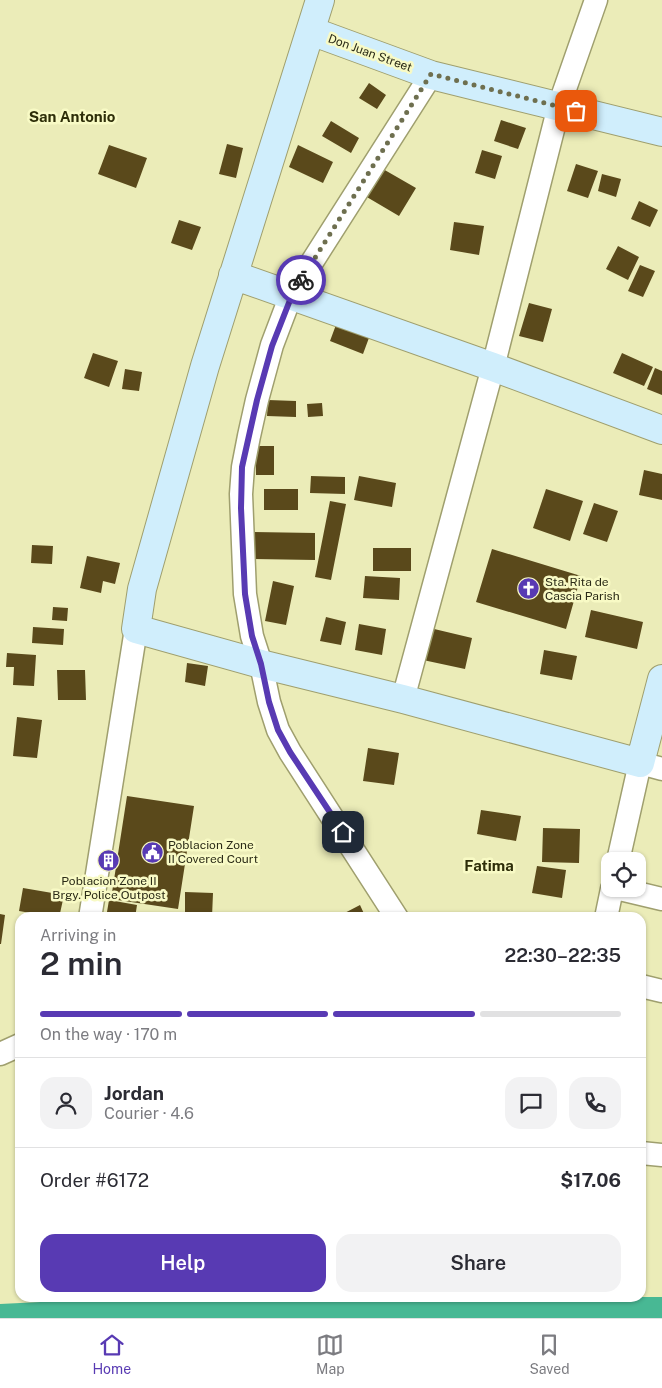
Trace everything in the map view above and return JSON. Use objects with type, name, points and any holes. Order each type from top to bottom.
[{"type":"street","points":[[91,912],[142,589],[233,275],[320,0]]},
{"type":"street","points":[[404,699],[493,367],[559,106],[596,0]]},
{"type":"street","name":"Don Juan Street","points":[[311,32],[431,74],[662,132]]},
{"type":"street","points":[[393,912],[290,752],[278,730],[252,636],[245,594],[241,503],[242,467],[257,400],[272,346],[292,295],[431,74]]},
{"type":"street","points":[[233,275],[493,367],[662,430]]},
{"type":"street","points":[[136,629],[261,664],[404,699],[651,766]]},
{"type":"street","points":[[621,852],[651,766],[662,679]]},
{"type":"street","points":[[646,895],[662,899]]},
{"type":"street","points":[[607,912],[610,897]]},
{"type":"street","points":[[646,987],[662,991]]},
{"type":"street","points":[[0,1054],[15,1047]]},
{"type":"street","points":[[646,1153],[662,1155]]},
{"type":"shaded area","points":[[646,1297],[662,1297],[662,1318],[0,1318],[0,1304],[40,1302],[646,1302]]},
{"type":"building","points":[[369,83],[386,95],[377,109],[359,98]]},
{"type":"building","points":[[501,120],[526,128],[518,149],[494,141]]},
{"type":"building","points":[[331,121],[359,138],[351,153],[322,136]]},
{"type":"building","points":[[227,144],[243,148],[236,178],[219,174]]},
{"type":"building","points":[[109,145],[147,158],[136,188],[98,174]]},
{"type":"building","points":[[298,145],[333,162],[323,183],[289,167]]},
{"type":"building","points":[[482,150],[502,156],[495,179],[475,173]]},
{"type":"building","points":[[576,164],[598,171],[588,198],[567,191]]},
{"type":"building","points":[[376,165],[416,188],[399,216],[360,193]]},
{"type":"building","points":[[602,174],[621,179],[616,197],[598,191]]},
{"type":"building","points":[[639,201],[658,210],[650,227],[631,219]]},
{"type":"building","points":[[179,220],[201,227],[192,250],[171,243]]},
{"type":"building","points":[[454,222],[484,226],[479,255],[450,250]]},
{"type":"building","points":[[618,246],[639,257],[628,280],[606,269]]},
{"type":"building","points":[[640,265],[655,271],[643,297],[628,291]]},
{"type":"building","points":[[529,303],[552,309],[543,342],[519,336]]},
{"type":"building","points":[[340,314],[373,327],[363,354],[330,341]]},
{"type":"building","points":[[93,353],[118,361],[109,387],[84,378]]},
{"type":"building","points":[[622,353],[653,367],[644,386],[613,373]]},
{"type":"building","points":[[655,368],[662,371],[662,395],[647,389]]},
{"type":"building","points":[[125,369],[142,372],[139,391],[122,389]]},
{"type":"building","points":[[268,400],[296,401],[296,417],[267,416]]},
{"type":"building","points":[[322,403],[323,416],[308,417],[307,404]]},
{"type":"building","points":[[256,446],[274,446],[274,475],[256,475]]},
{"type":"building","points":[[644,470],[662,474],[662,500],[639,495]]},
{"type":"building","points":[[311,476],[345,477],[345,494],[310,493]]},
{"type":"building","points":[[359,476],[396,483],[392,507],[354,500]]},
{"type":"building","points":[[264,489],[298,489],[298,510],[264,510]]},
{"type":"building","points":[[546,489],[583,501],[570,541],[533,528]]},
{"type":"building","points":[[330,501],[346,504],[331,580],[315,577]]},
{"type":"building","points":[[594,503],[618,511],[607,542],[583,534]]},
{"type":"building","points":[[247,532],[315,533],[315,560],[247,559]]},
{"type":"building","points":[[32,545],[53,546],[52,564],[31,563]]},
{"type":"building","points":[[373,548],[411,548],[411,571],[373,571]]},
{"type":"building","name":"Sta. Rita de Cascia Parish","points":[[492,549],[581,576],[566,629],[476,602]]},
{"type":"building","points":[[87,556],[120,563],[115,584],[103,581],[101,593],[80,588]]},
{"type":"building","points":[[365,576],[400,578],[399,600],[363,598]]},
{"type":"building","points":[[273,581],[294,586],[286,625],[265,621]]},
{"type":"building","points":[[53,607],[68,608],[67,621],[52,620]]},
{"type":"building","points":[[591,610],[643,622],[637,649],[585,637]]},
{"type":"building","points":[[326,617],[346,622],[341,645],[320,641]]},
{"type":"building","points":[[359,624],[386,629],[382,655],[355,650]]},
{"type":"building","points":[[33,627],[64,629],[63,645],[32,643]]},
{"type":"building","points":[[430,628],[472,638],[465,669],[423,660]]},
{"type":"building","points":[[544,650],[577,656],[572,680],[540,674]]},
{"type":"building","points":[[7,653],[36,655],[34,686],[13,685],[14,667],[6,667]]},
{"type":"building","points":[[187,663],[208,666],[205,686],[185,682]]},
{"type":"building","points":[[57,670],[85,670],[86,700],[58,700]]},
{"type":"building","points":[[17,717],[42,720],[37,758],[13,756]]},
{"type":"building","points":[[368,748],[399,753],[394,785],[363,781]]},
{"type":"building","name":"Poblacion Zone II Covered Court","points":[[127,796],[194,806],[178,909],[111,899]]},
{"type":"building","points":[[481,810],[521,816],[516,841],[477,834]]},
{"type":"building","points":[[543,828],[580,829],[579,863],[542,862]]},
{"type":"building","name":"Poblacion Zone II Brgy. Police Outpost","points":[[104,852],[116,854],[114,869],[102,867]]},
{"type":"building","points":[[537,866],[566,870],[562,898],[532,893]]},
{"type":"building","points":[[23,888],[64,895],[60,912],[19,911]]},
{"type":"building","points":[[185,892],[213,893],[212,912],[185,912]]},
{"type":"building","points":[[109,900],[137,905],[136,912],[107,912]]},
{"type":"building","points":[[360,905],[363,912],[347,912]]},
{"type":"building","points":[[0,914],[5,915],[1,944],[0,944]]},
{"type":"way so far","points":[[301,280],[431,74],[576,111]]},
{"type":"place","name":"Sta. Rita de Cascia Parish","points":[[529,589]]},
{"type":"place","name":"Poblacion Zone II Covered Court","points":[[152,852]]},
{"type":"place","name":"Poblacion Zone II Brgy. Police Outpost","points":[[109,860]]},
{"type":"district","name":"San Antonio","points":[[72,116]]},
{"type":"district","name":"Fatima","points":[[489,865]]},
{"type":"route","points":[[301,280],[292,295],[272,346],[257,400],[242,467],[241,508],[245,594],[252,636],[278,730],[290,752],[343,832]]}]
